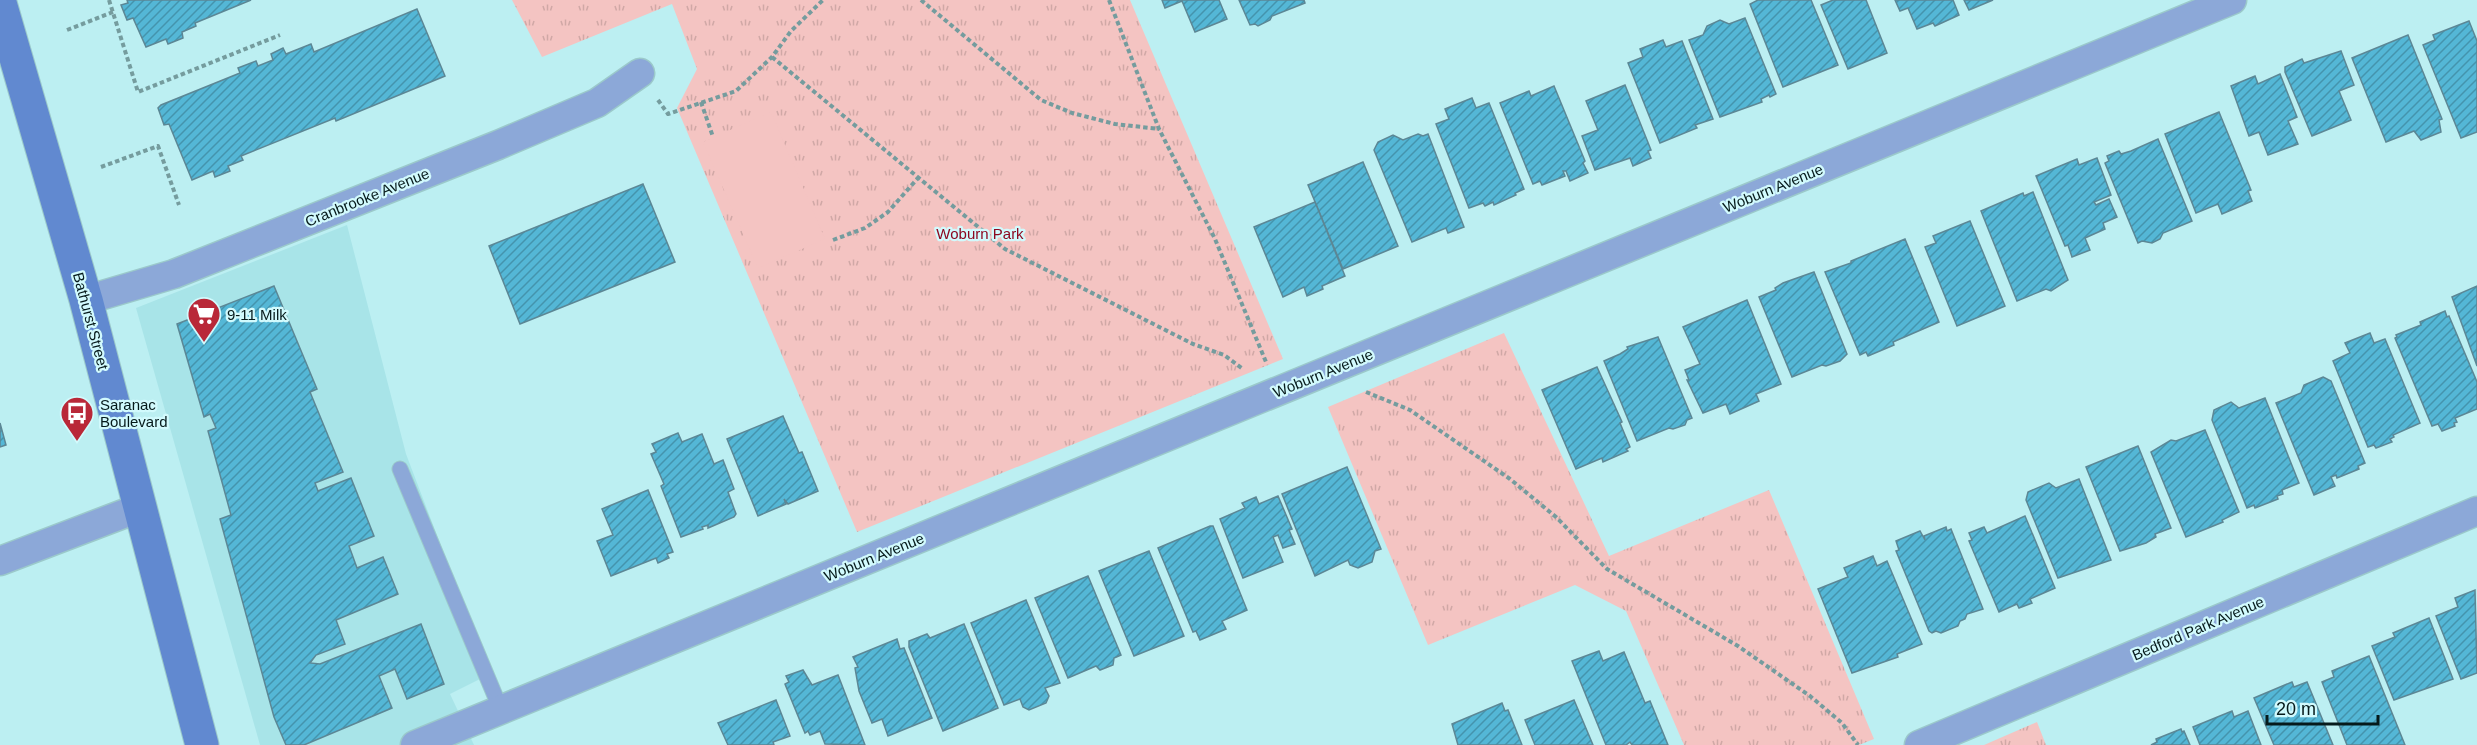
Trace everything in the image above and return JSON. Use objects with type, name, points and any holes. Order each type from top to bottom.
[{"type":"main road","name":"Bathurst Street","points":[[0,3],[86,300],[202,745]]},
{"type":"street","name":"Woburn Avenue","points":[[415,745],[464,736],[501,710],[2232,0]]},
{"type":"street","name":"Cranbrooke Avenue","points":[[86,300],[174,274],[498,145],[597,103],[640,74]]},
{"type":"street","points":[[0,561],[139,508]]},
{"type":"street","name":"Bedford Park Avenue","points":[[1919,745],[2477,511]]},
{"type":"lane","points":[[400,469],[501,710]]},
{"type":"path","points":[[109,0],[138,92],[280,35]]},
{"type":"path","points":[[640,74],[668,114],[736,91],[772,57],[791,31],[823,0]]},
{"type":"path","points":[[921,0],[1041,100],[1072,113],[1115,124],[1159,129]]},
{"type":"path","points":[[1109,0],[1159,129],[1215,240],[1270,371]]},
{"type":"path","points":[[67,30],[113,12]]},
{"type":"path","points":[[702,102],[713,137]]},
{"type":"path","points":[[101,167],[158,146],[179,205]]},
{"type":"path","points":[[833,240],[865,228],[888,212],[918,178]]},
{"type":"shaded area","points":[[347,225],[406,454],[490,674],[450,694],[474,745],[260,745],[136,308]]},
{"type":"green space","name":"Woburn Park","points":[[512,0],[1130,0],[1283,359],[857,532],[677,108],[697,69],[672,4],[542,57]]},
{"type":"green space","points":[[771,112],[825,239],[758,268],[703,142]]},
{"type":"green space","points":[[1504,333],[1609,556],[1769,490],[1874,739],[1859,745],[1684,745],[1626,611],[1575,585],[1428,645],[1328,407]]},
{"type":"green space","points":[[2037,722],[2046,745],[1984,745]]},
{"type":"building","points":[[127,0],[251,0],[195,23],[196,26],[182,32],[183,38],[168,44],[166,39],[146,47],[133,18],[127,20],[121,5],[128,3]]},
{"type":"building","points":[[1162,0],[1219,0],[1227,19],[1195,32],[1182,1],[1165,8]]},
{"type":"building","points":[[1239,0],[1304,0],[1305,3],[1272,16],[1270,20],[1258,26],[1250,25]]},
{"type":"building","points":[[1758,0],[1811,0],[1838,65],[1783,87],[1750,4]]},
{"type":"building","points":[[1833,0],[1866,0],[1887,53],[1848,69],[1821,5]]},
{"type":"building","points":[[1895,0],[1953,0],[1959,15],[1935,26],[1933,23],[1917,29],[1908,8],[1900,11]]},
{"type":"building","points":[[1964,0],[1993,0],[1969,10]]},
{"type":"building","points":[[417,9],[445,76],[336,121],[335,118],[241,156],[243,160],[228,166],[230,171],[215,177],[213,171],[192,180],[169,124],[164,125],[158,108],[161,105],[240,73],[238,68],[256,61],[258,66],[273,60],[271,54],[283,48],[286,54],[311,44],[314,52]]},
{"type":"building","points":[[1745,18],[1776,94],[1761,99],[1762,102],[1720,117],[1689,40],[1703,35],[1707,26],[1720,20],[1729,24]]},
{"type":"building","points":[[2469,21],[2477,41],[2477,132],[2461,138],[2423,45],[2435,40],[2433,35]]},
{"type":"building","points":[[2408,35],[2442,119],[2439,120],[2441,132],[2421,140],[2414,131],[2386,142],[2352,58]]},
{"type":"building","points":[[1663,40],[1666,47],[1682,41],[1713,119],[1695,125],[1697,128],[1660,143],[1628,63],[1643,57],[1640,49]]},
{"type":"building","points":[[2341,51],[2354,85],[2339,91],[2351,120],[2312,136],[2285,72],[2285,67],[2302,59],[2304,63]]},
{"type":"building","points":[[2280,74],[2297,117],[2288,121],[2298,144],[2268,155],[2259,132],[2249,136],[2231,86],[2255,76],[2258,84]]},
{"type":"building","points":[[1625,85],[1651,150],[1648,151],[1651,158],[1633,166],[1630,158],[1595,170],[1582,136],[1598,130],[1586,101]]},
{"type":"building","points":[[1554,86],[1588,173],[1570,181],[1566,171],[1563,171],[1565,176],[1542,185],[1540,181],[1533,184],[1500,103],[1529,91],[1531,96]]},
{"type":"building","points":[[1472,98],[1476,108],[1489,103],[1524,189],[1494,205],[1493,202],[1485,206],[1483,203],[1469,208],[1436,124],[1449,119],[1445,109]]},
{"type":"building","points":[[2219,112],[2251,190],[2248,191],[2252,201],[2222,214],[2218,204],[2196,213],[2165,134]]},
{"type":"building","points":[[1418,134],[1423,136],[1428,134],[1464,227],[1448,233],[1446,228],[1412,242],[1374,150],[1378,142],[1393,135],[1403,140]]},
{"type":"building","points":[[2158,139],[2192,221],[2163,233],[2160,239],[2152,243],[2142,241],[2138,243],[2105,163],[2109,161],[2107,156],[2119,151],[2121,154],[2131,151]]},
{"type":"building","points":[[2097,158],[2111,195],[2094,202],[2096,205],[2109,199],[2117,217],[2103,223],[2105,229],[2085,238],[2090,250],[2072,257],[2068,245],[2065,246],[2036,176],[2077,159],[2079,165]]},
{"type":"building","points":[[1363,162],[1398,246],[1343,269],[1308,185]]},
{"type":"building","points":[[643,184],[675,262],[520,324],[489,246]]},
{"type":"building","points":[[2033,192],[2068,280],[2051,291],[2046,289],[2017,301],[1981,211],[2023,193],[2024,196]]},
{"type":"building","points":[[1315,202],[1345,276],[1322,286],[1323,289],[1307,296],[1304,287],[1283,297],[1254,227]]},
{"type":"building","points":[[1970,221],[2005,306],[1957,326],[1925,247],[1936,243],[1933,236]]},
{"type":"building","points":[[1905,239],[1939,322],[1893,342],[1894,345],[1868,356],[1866,352],[1860,355],[1825,272]]},
{"type":"building","points":[[1814,272],[1847,354],[1840,361],[1826,366],[1822,365],[1792,377],[1759,297],[1776,290],[1775,288],[1783,283]]},
{"type":"building","points":[[274,286],[317,389],[310,392],[343,472],[315,483],[318,491],[351,478],[374,536],[349,546],[357,568],[383,557],[398,594],[336,620],[345,644],[316,655],[310,663],[320,664],[421,624],[444,684],[407,699],[395,669],[379,676],[392,708],[304,745],[286,745],[274,717],[220,519],[231,515],[208,431],[216,428],[210,414],[204,417],[177,324]]},
{"type":"building","points":[[2477,286],[2477,366],[2452,297]]},
{"type":"building","points":[[1747,300],[1781,384],[1756,394],[1759,401],[1730,414],[1726,404],[1703,413],[1687,380],[1689,380],[1685,370],[1700,364],[1683,327]]},
{"type":"building","points":[[2445,311],[2477,382],[2477,409],[2455,418],[2457,422],[2454,423],[2455,426],[2442,431],[2438,424],[2432,426],[2395,338],[2396,335],[2421,325],[2420,322]]},
{"type":"building","points":[[2370,333],[2374,343],[2385,339],[2420,423],[2393,435],[2394,437],[2390,439],[2392,442],[2376,448],[2374,445],[2368,447],[2333,361],[2350,353],[2345,343]]},
{"type":"building","points":[[1658,337],[1692,418],[1687,420],[1685,425],[1669,428],[1637,441],[1604,361],[1620,354],[1628,349],[1627,347]]},
{"type":"building","points":[[1597,367],[1622,422],[1620,423],[1630,447],[1626,449],[1628,451],[1603,462],[1602,458],[1576,469],[1542,390]]},
{"type":"building","points":[[2323,377],[2331,381],[2365,463],[2358,466],[2359,469],[2337,478],[2336,475],[2331,477],[2335,486],[2314,495],[2276,403],[2301,393],[2304,385]]},
{"type":"building","points":[[2265,398],[2299,483],[2282,490],[2283,494],[2277,496],[2278,499],[2255,508],[2254,505],[2247,508],[2212,420],[2214,410],[2231,402],[2239,408]]},
{"type":"building","points":[[783,416],[799,453],[802,452],[818,491],[788,504],[784,499],[786,504],[758,516],[727,439]]},
{"type":"building","points":[[0,423],[6,445],[0,447]]},
{"type":"building","points":[[2205,430],[2239,512],[2222,520],[2223,522],[2186,537],[2151,452],[2171,440],[2176,441]]},
{"type":"building","points":[[678,433],[682,442],[702,434],[714,464],[723,460],[734,489],[728,492],[736,514],[708,528],[708,525],[681,537],[661,486],[664,484],[651,454],[656,452],[652,444]]},
{"type":"building","points":[[2138,446],[2171,528],[2155,534],[2156,537],[2146,543],[2120,551],[2086,467]]},
{"type":"building","points":[[1347,467],[1381,549],[1375,551],[1372,562],[1358,568],[1350,565],[1348,560],[1315,576],[1282,494]]},
{"type":"building","points":[[2079,479],[2111,560],[2058,578],[2026,500],[2028,492],[2049,483],[2056,488]]},
{"type":"building","points":[[648,490],[673,552],[667,554],[669,558],[658,563],[656,558],[611,576],[597,541],[613,535],[602,509]]},
{"type":"building","points":[[1278,496],[1292,529],[1289,530],[1295,544],[1283,548],[1278,535],[1273,537],[1283,562],[1243,578],[1220,519],[1245,508],[1242,503],[1256,497],[1259,504]]},
{"type":"building","points":[[2025,516],[2055,588],[2030,599],[2032,603],[2019,608],[2017,604],[1999,612],[1969,541],[1972,540],[1969,533],[1984,527],[1987,533]]},
{"type":"building","points":[[1213,526],[1247,610],[1222,621],[1226,629],[1200,640],[1196,631],[1193,632],[1158,548]]},
{"type":"building","points":[[1946,527],[1947,531],[1951,529],[1983,609],[1967,614],[1958,626],[1941,633],[1936,631],[1932,633],[1929,631],[1896,551],[1899,550],[1896,541],[1920,531],[1925,540],[1924,536]]},
{"type":"building","points":[[1149,551],[1184,636],[1134,656],[1099,571]]},
{"type":"building","points":[[1873,556],[1877,566],[1887,561],[1922,644],[1897,654],[1898,657],[1852,673],[1818,589],[1848,577],[1844,568]]},
{"type":"building","points":[[1088,576],[1121,655],[1114,658],[1113,665],[1100,670],[1096,666],[1068,678],[1035,598]]},
{"type":"building","points":[[2475,590],[2477,673],[2461,679],[2436,616],[2458,607],[2455,598]]},
{"type":"building","points":[[1026,600],[1060,683],[1045,688],[1049,696],[1046,703],[1029,710],[1023,707],[1020,699],[1004,705],[971,623]]},
{"type":"building","points":[[2429,618],[2453,679],[2394,700],[2372,646],[2395,637],[2393,633]]},
{"type":"building","points":[[964,624],[998,708],[943,731],[909,647],[909,641],[927,634],[930,638]]},
{"type":"building","points":[[897,639],[900,649],[904,648],[932,718],[888,736],[882,719],[872,723],[859,691],[855,668],[858,667],[853,657]]},
{"type":"building","points":[[1599,651],[1603,661],[1624,652],[1645,703],[1650,701],[1668,745],[1632,745],[1630,742],[1626,745],[1606,745],[1572,661]]},
{"type":"building","points":[[2369,656],[2405,745],[2347,745],[2322,682],[2334,677],[2332,671]]},
{"type":"building","points":[[803,670],[812,685],[838,675],[865,745],[825,744],[820,731],[810,735],[808,731],[805,733],[785,684],[789,682],[786,676]]},
{"type":"building","points":[[2292,682],[2294,687],[2307,682],[2333,745],[2274,745],[2254,698]]},
{"type":"building","points":[[776,700],[790,736],[773,742],[774,745],[728,745],[718,723]]},
{"type":"building","points":[[1574,700],[1593,745],[1535,745],[1525,720]]},
{"type":"building","points":[[1502,703],[1505,711],[1508,710],[1522,745],[1458,745],[1452,724]]},
{"type":"building","points":[[2232,711],[2234,717],[2248,711],[2261,745],[2200,745],[2193,727]]},
{"type":"building","points":[[2181,729],[2190,745],[2151,745],[2157,742],[2156,739]]},
{"type":"place","name":"9-11 Milk","points":[[204,343]]},
{"type":"place","name":"Saranac Boulevard","points":[[77,442]]}]
